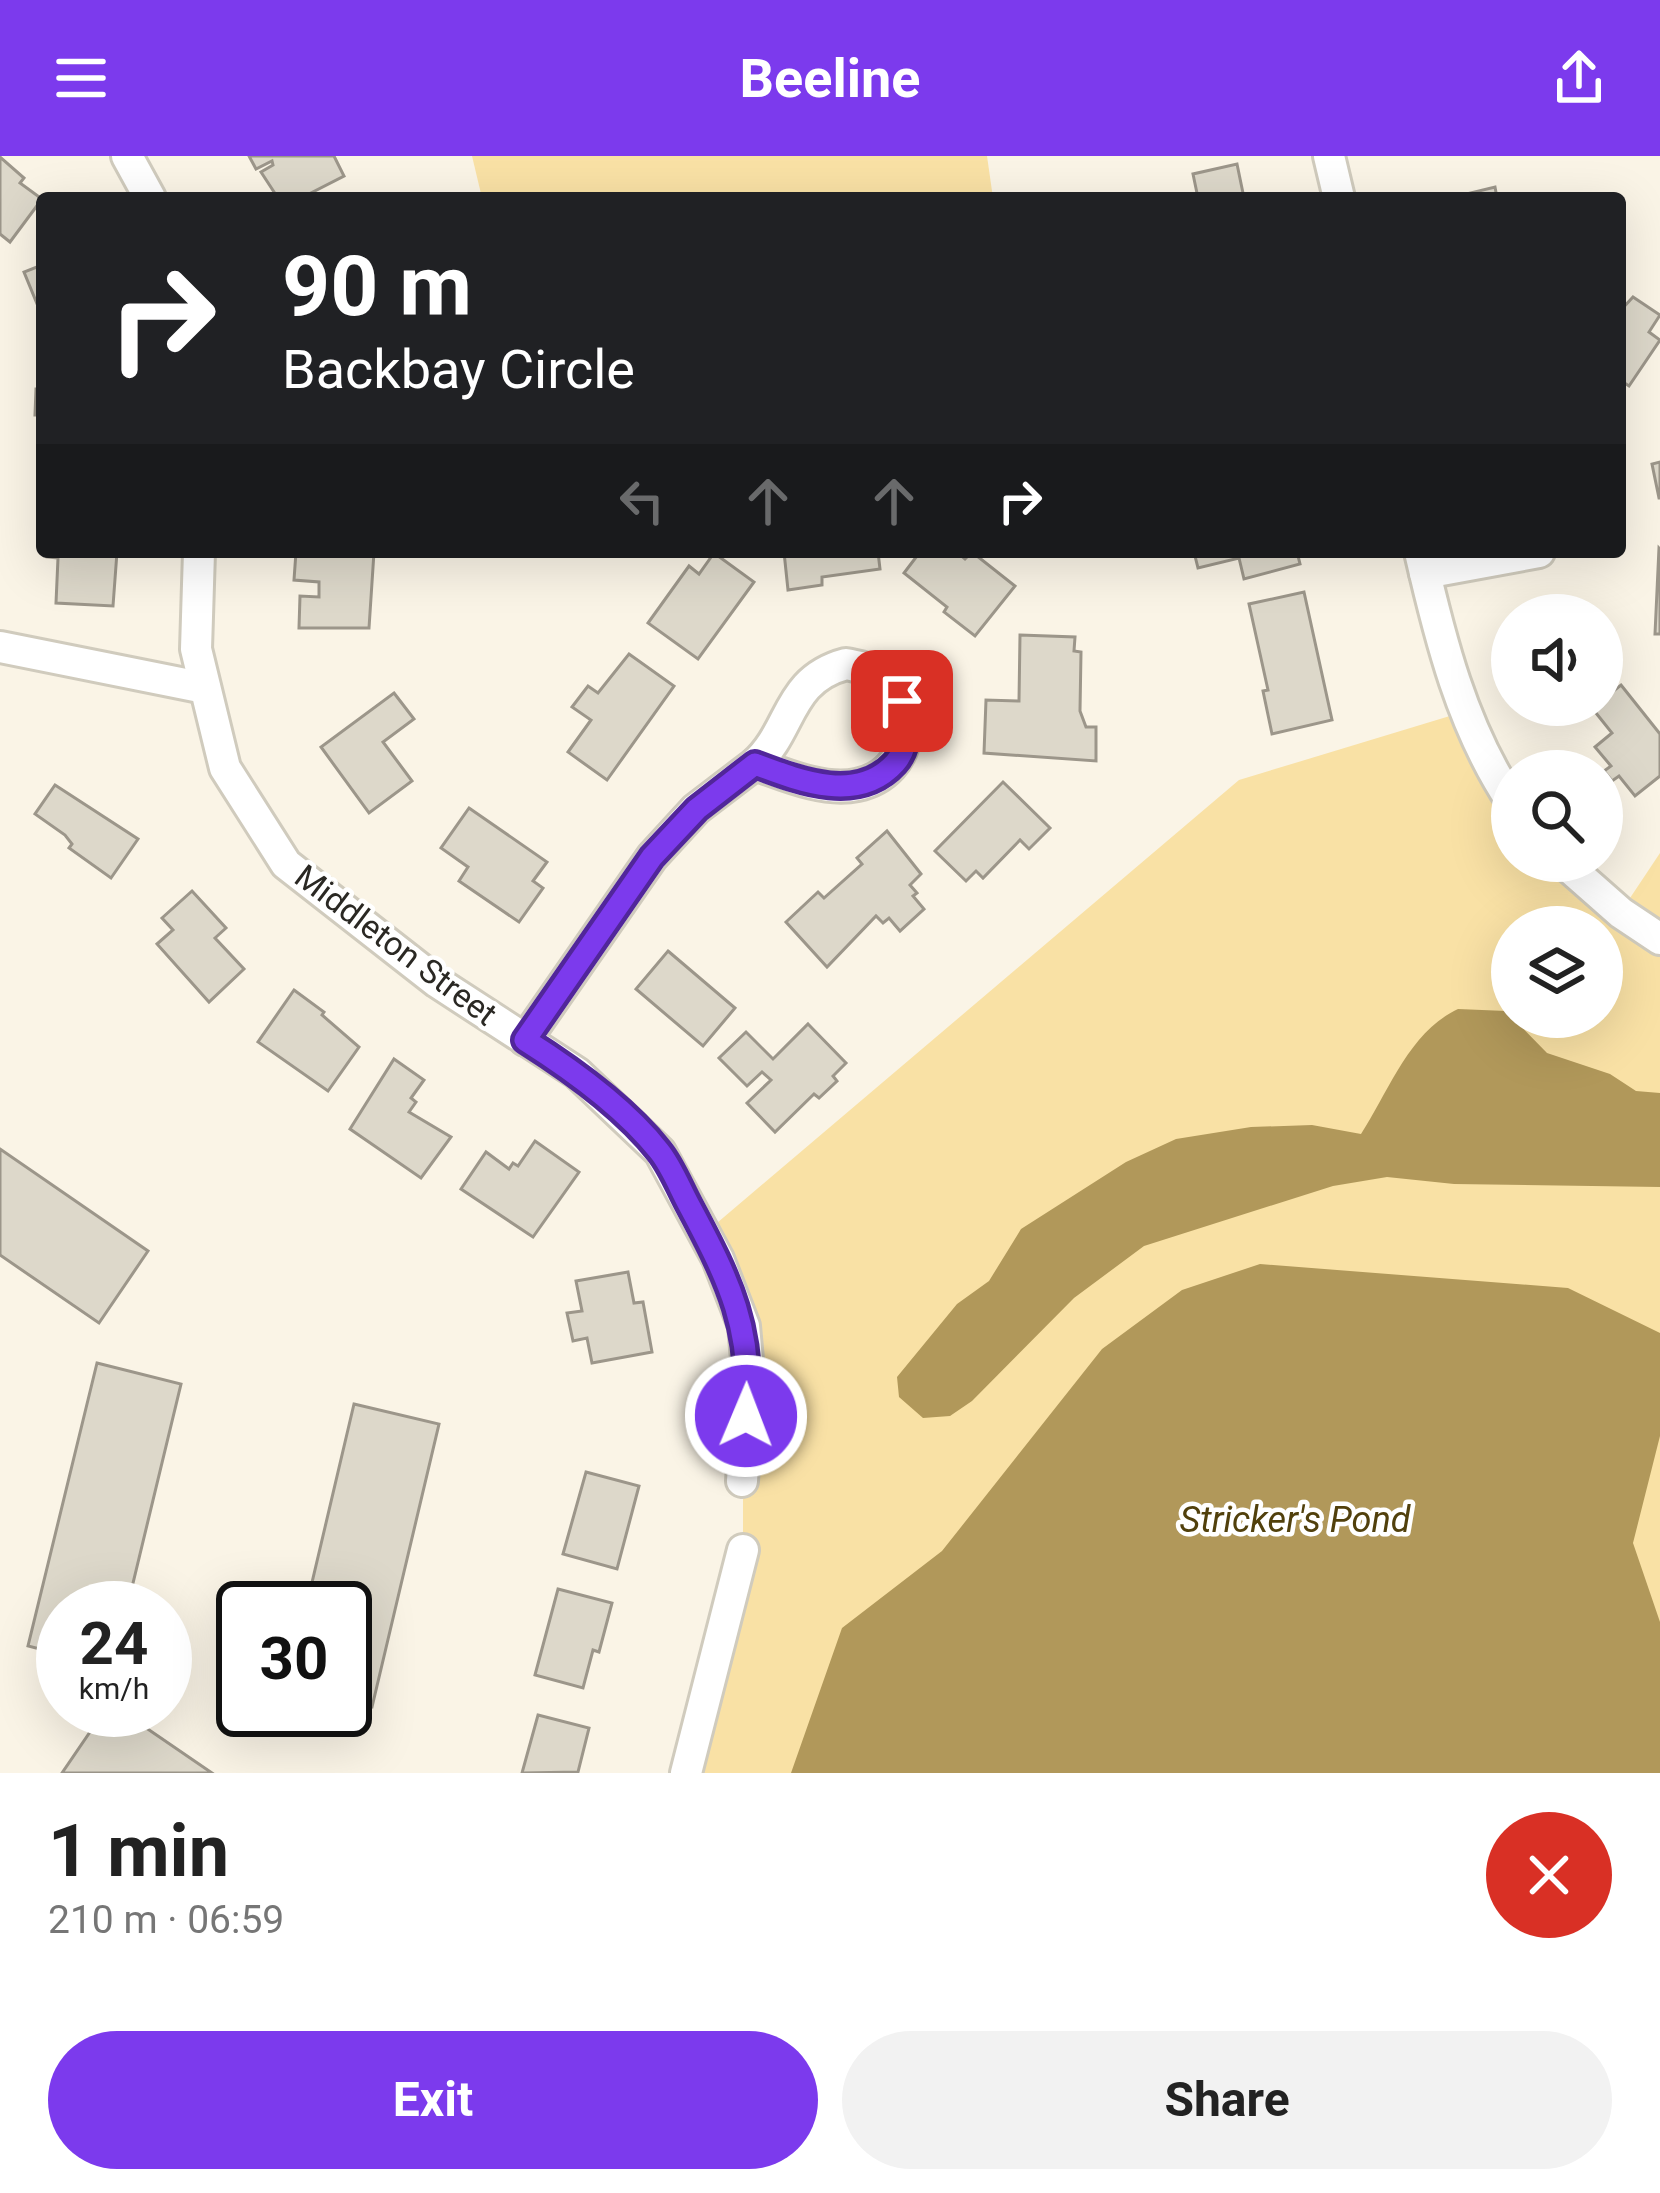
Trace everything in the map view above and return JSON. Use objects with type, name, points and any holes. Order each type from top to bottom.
[{"type":"street","points":[[127,156],[148,192]]},
{"type":"street","points":[[1329,156],[1338,192]]},
{"type":"street","name":"Middleton Street","points":[[199,558],[196,649],[225,768],[286,864],[437,982],[577,1073],[660,1152],[718,1259],[744,1326],[749,1382],[742,1481]]},
{"type":"street","points":[[1475,558],[1422,563],[1463,712],[1491,771]]},
{"type":"street","points":[[0,647],[206,688]]},
{"type":"street","points":[[525,1040],[652,857],[697,809],[767,754],[789,707],[826,669],[846,664],[872,670],[902,701],[908,721],[902,754],[882,777],[854,787],[831,786],[755,764]]},
{"type":"street","points":[[1585,882],[1621,914],[1660,939]]},
{"type":"street","points":[[686,1773],[743,1550]]},
{"type":"shaded area","points":[[472,156],[987,156],[992,192],[481,192]]},
{"type":"shaded area","points":[[1463,712],[1491,763],[1491,882],[1585,882],[1612,906],[1491,906],[1491,1038],[1623,1038],[1623,908],[1660,853],[1660,1773],[686,1773],[743,1550],[749,1382],[704,1234],[1239,780]]},
{"type":"water","points":[[1458,1009],[1491,1010],[1491,1038],[1532,1038],[1547,1053],[1610,1074],[1636,1091],[1660,1093],[1660,1187],[1454,1184],[1387,1177],[1333,1186],[1144,1246],[1074,1298],[972,1401],[950,1416],[923,1418],[899,1397],[897,1377],[957,1304],[989,1281],[1021,1229],[1126,1162],[1176,1139],[1251,1127],[1312,1125],[1361,1134],[1413,1047]]},
{"type":"water","name":"Stricker's Pond","points":[[1260,1264],[1568,1288],[1660,1333],[1660,1436],[1633,1543],[1660,1622],[1660,1773],[791,1773],[842,1628],[942,1551],[1102,1349],[1182,1290]]},
{"type":"building","points":[[249,156],[334,156],[344,176],[313,192],[274,192],[261,172],[272,161],[256,169]]},
{"type":"building","points":[[0,157],[36,195],[36,207],[10,242],[0,234]]},
{"type":"building","points":[[1237,164],[1243,192],[1197,192],[1193,174]]},
{"type":"building","points":[[36,267],[36,301],[24,272]]},
{"type":"building","points":[[1633,297],[1660,315],[1649,332],[1660,340],[1629,386],[1626,384],[1626,305]]},
{"type":"building","points":[[1660,462],[1660,498],[1659,498],[1652,464]]},
{"type":"building","points":[[1659,548],[1660,634],[1655,634]]},
{"type":"building","points":[[58,558],[117,558],[113,606],[56,603]]},
{"type":"building","points":[[296,558],[374,558],[369,628],[299,628],[300,596],[319,597],[319,582],[294,580]]},
{"type":"building","points":[[710,558],[721,558],[754,582],[698,659],[648,623],[689,566],[699,574]]},
{"type":"building","points":[[785,558],[879,558],[880,569],[822,577],[822,585],[788,590]]},
{"type":"building","points":[[915,558],[980,558],[1015,586],[975,636],[904,573]]},
{"type":"building","points":[[1196,558],[1239,558],[1198,568]]},
{"type":"building","points":[[1239,558],[1298,558],[1300,564],[1244,579]]},
{"type":"building","points":[[1304,592],[1332,720],[1272,734],[1263,691],[1268,690],[1249,604]]},
{"type":"building","points":[[1020,635],[1075,637],[1074,651],[1081,652],[1080,711],[1086,727],[1096,727],[1096,761],[984,753],[986,700],[1019,701]]},
{"type":"building","points":[[629,654],[674,686],[607,780],[568,752],[591,720],[572,707],[588,686],[598,693]]},
{"type":"building","points":[[1623,688],[1660,734],[1660,776],[1635,796],[1623,781],[1623,750],[1595,747],[1612,733],[1606,726],[1623,726]]},
{"type":"building","points":[[394,693],[414,719],[383,742],[412,781],[369,813],[321,747]]},
{"type":"building","points":[[1003,782],[1050,828],[1029,849],[1020,840],[983,878],[976,871],[966,881],[935,851]]},
{"type":"building","points":[[55,785],[138,839],[111,878],[69,848],[72,844],[65,835],[35,814]]},
{"type":"building","points":[[469,808],[547,862],[533,881],[543,888],[519,922],[459,881],[468,867],[441,848]]},
{"type":"building","points":[[887,831],[921,874],[910,885],[924,909],[900,931],[889,918],[883,923],[876,916],[827,967],[786,922],[818,892],[824,898],[862,864],[857,858]]},
{"type":"building","points":[[192,891],[226,928],[215,938],[244,969],[209,1002],[157,944],[173,930],[162,918]]},
{"type":"building","points":[[668,951],[735,1008],[703,1046],[636,989]]},
{"type":"building","points":[[294,990],[359,1047],[328,1091],[258,1042]]},
{"type":"building","points":[[808,1024],[846,1063],[833,1076],[837,1081],[819,1098],[814,1094],[775,1132],[747,1103],[771,1080],[762,1072],[747,1086],[719,1058],[746,1032],[773,1059]]},
{"type":"building","points":[[394,1059],[424,1080],[411,1098],[416,1102],[409,1112],[451,1137],[421,1178],[350,1129]]},
{"type":"building","points":[[535,1141],[579,1172],[533,1237],[461,1189],[486,1152],[509,1169],[513,1163],[518,1166]]},
{"type":"building","points":[[0,1149],[148,1251],[99,1323],[0,1255]]},
{"type":"building","points":[[628,1272],[634,1303],[643,1302],[652,1352],[592,1363],[587,1338],[573,1341],[567,1313],[582,1311],[576,1281]]},
{"type":"building","points":[[97,1363],[181,1384],[134,1581],[44,1581]]},
{"type":"building","points":[[354,1404],[439,1424],[372,1707],[372,1581],[312,1581]]},
{"type":"building","points":[[586,1472],[639,1486],[617,1569],[563,1554]]},
{"type":"building","points":[[558,1589],[612,1603],[583,1688],[535,1675]]},
{"type":"building","points":[[36,1613],[36,1648],[28,1646]]},
{"type":"building","points":[[538,1715],[589,1728],[578,1772],[522,1773]]},
{"type":"building","points":[[87,1737],[159,1737],[212,1773],[62,1773]]},
{"type":"route","points":[[746,1416],[749,1382],[744,1326],[718,1259],[660,1152],[577,1073],[525,1040],[652,857],[697,809],[755,764],[831,786],[854,787],[882,777],[902,754],[908,721],[902,701]]}]
